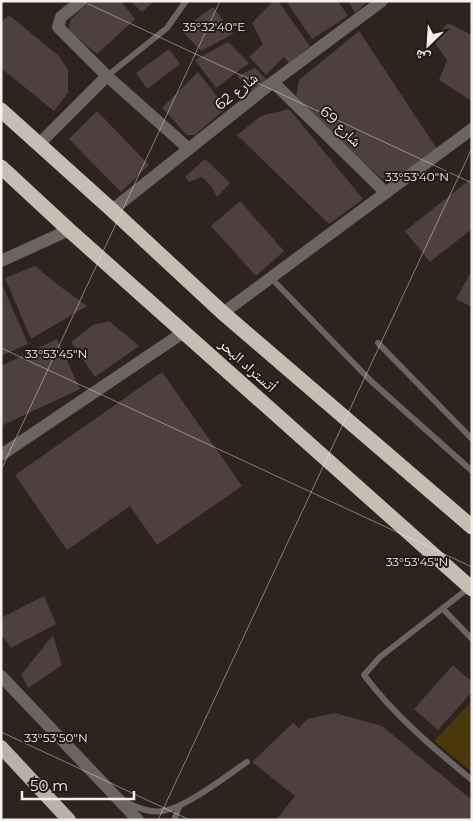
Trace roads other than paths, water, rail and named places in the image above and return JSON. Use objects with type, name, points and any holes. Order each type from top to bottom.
[{"type":"highway","name":"أتستراد البحر","points":[[1,110],[223,313],[472,527]]},
{"type":"highway","name":"أتستراد البحر","points":[[1,167],[69,230],[471,588]]},
{"type":"highway","points":[[1,747],[69,820]]},
{"type":"street","points":[[81,1],[62,17],[58,27],[107,76],[189,149]]},
{"type":"street","name":"شارع 62","points":[[112,210],[273,82],[382,1]]},
{"type":"street","points":[[39,144],[107,76]]},
{"type":"street","name":"شارع 69","points":[[273,82],[386,193]]},
{"type":"street","points":[[223,313],[472,129]]},
{"type":"street","points":[[1,260],[69,230]]},
{"type":"street","points":[[1,455],[184,332]]},
{"type":"street","points":[[1,676],[138,820]]},
{"type":"lane","points":[[107,76],[166,28],[186,1]]},
{"type":"lane","points":[[271,278],[371,382],[472,471]]},
{"type":"lane","points":[[378,343],[472,439]]},
{"type":"lane","points":[[471,588],[380,657],[364,675],[376,691],[432,747],[472,780]]},
{"type":"lane","points":[[443,609],[472,639]]},
{"type":"lane","points":[[116,798],[139,809],[162,811],[179,807],[247,762]]},
{"type":"lane","points":[[174,820],[179,807]]}]
